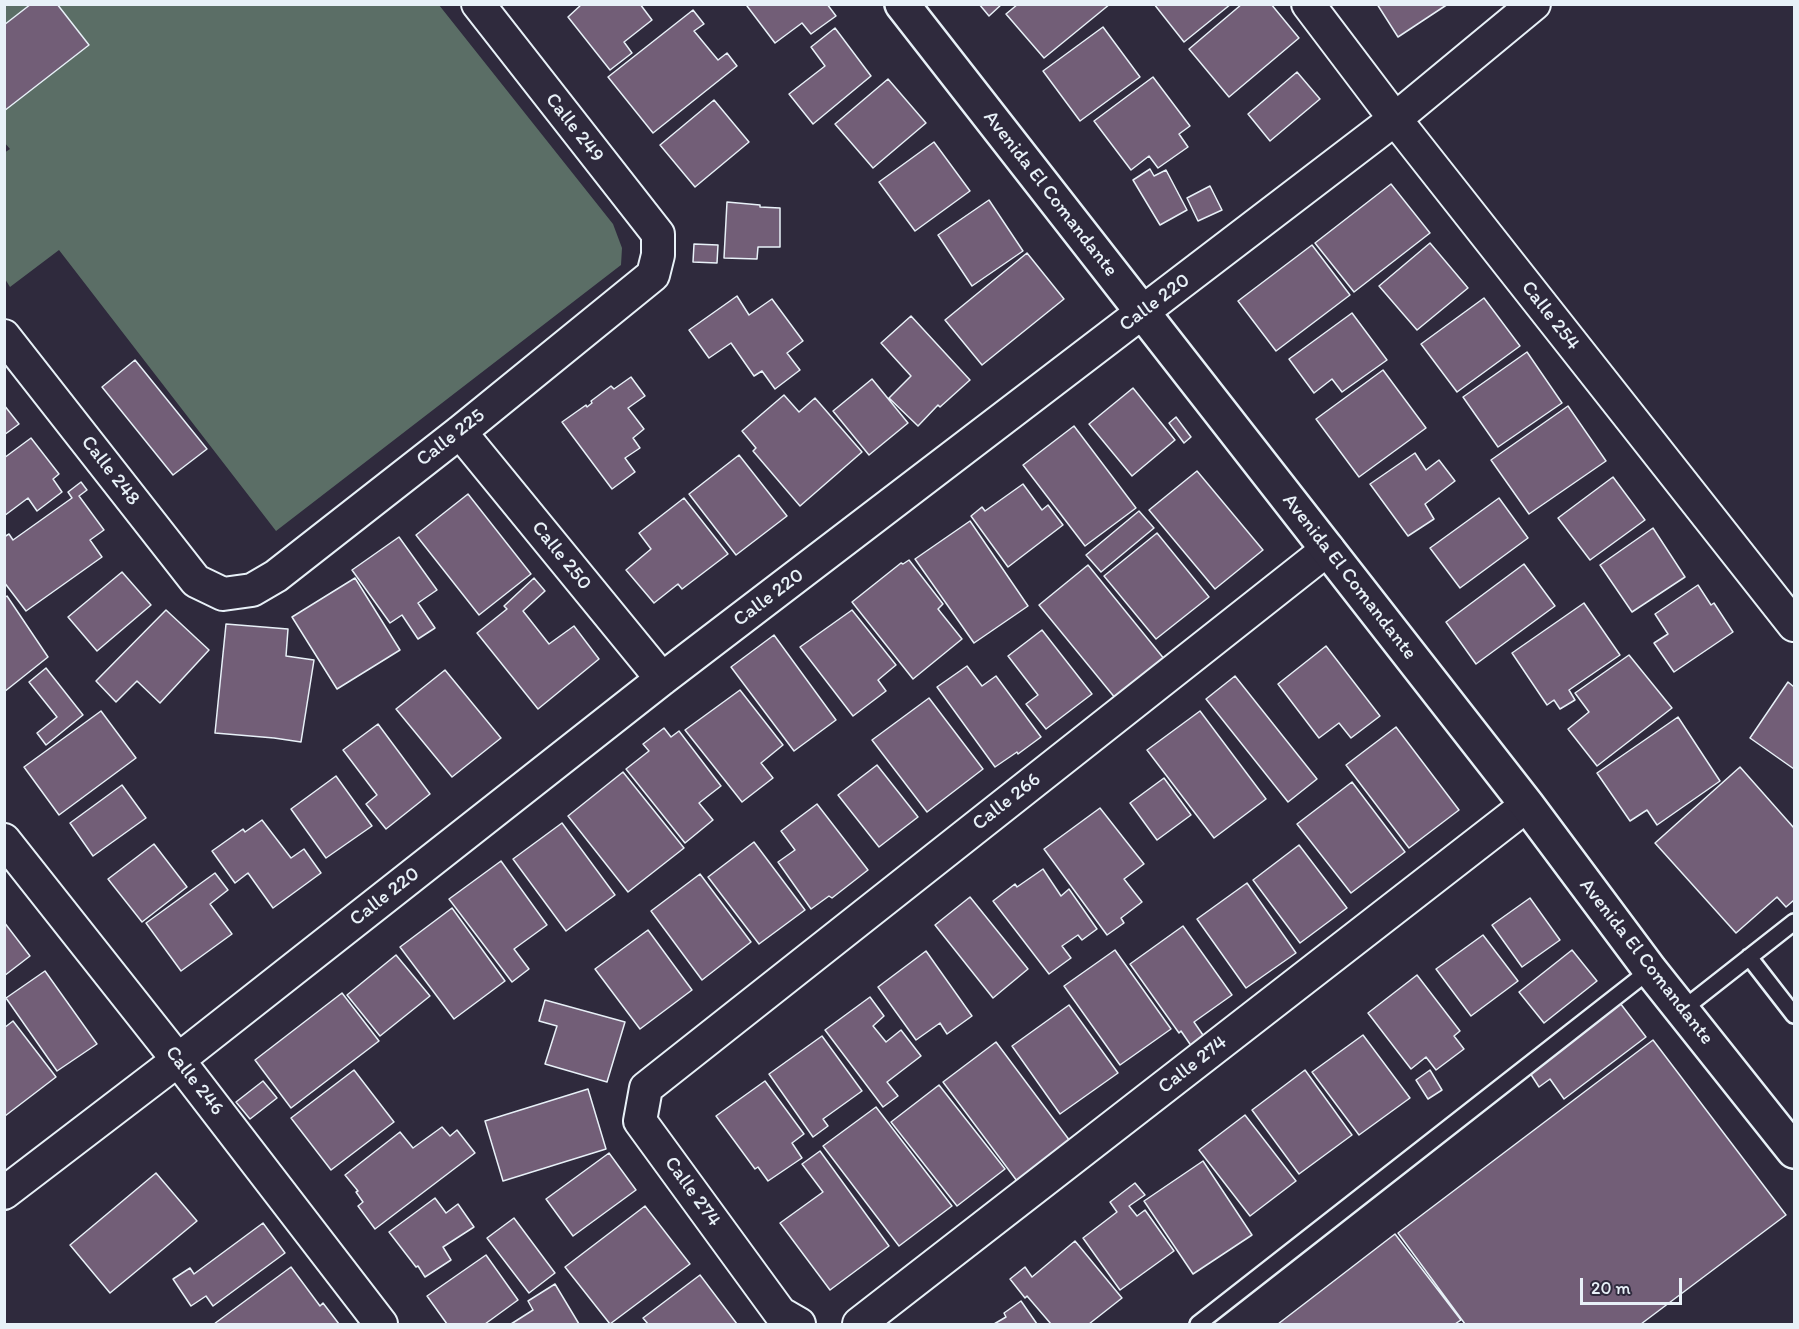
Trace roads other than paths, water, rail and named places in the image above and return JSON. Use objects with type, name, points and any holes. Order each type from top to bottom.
[{"type":"street","name":"Calle 249","points":[[478,4],[658,234],[658,255]]},
{"type":"street","name":"Avenida El Comandante","points":[[902,4],[1527,805],[1650,970],[1794,1151]]},
{"type":"street","name":"Calle 254","points":[[1308,4],[1395,119],[1794,625]]},
{"type":"street","name":"Calle 220","points":[[4,1193],[178,1060],[662,679],[1395,119],[1534,4]]},
{"type":"street","name":"Calle 225","points":[[223,594],[252,590],[276,576],[460,432],[653,275],[658,255]]},
{"type":"street","name":"Calle 248","points":[[4,336],[196,581],[223,594]]},
{"type":"street","name":"Calle 250","points":[[460,432],[662,679]]},
{"type":"street","name":"Calle 266","points":[[686,1056],[1328,549]]},
{"type":"street","name":"Calle 274","points":[[859,1324],[1527,805]]},
{"type":"street","name":"Calle 246","points":[[4,840],[178,1060],[381,1324]]},
{"type":"street","name":"Calle 274","points":[[686,1056],[646,1088],[640,1121],[780,1313],[799,1324]]},
{"type":"lane","points":[[1682,1010],[1794,922]]},
{"type":"lane","points":[[1749,957],[1794,1015]]},
{"type":"lane","points":[[1198,1324],[1650,970]]}]
